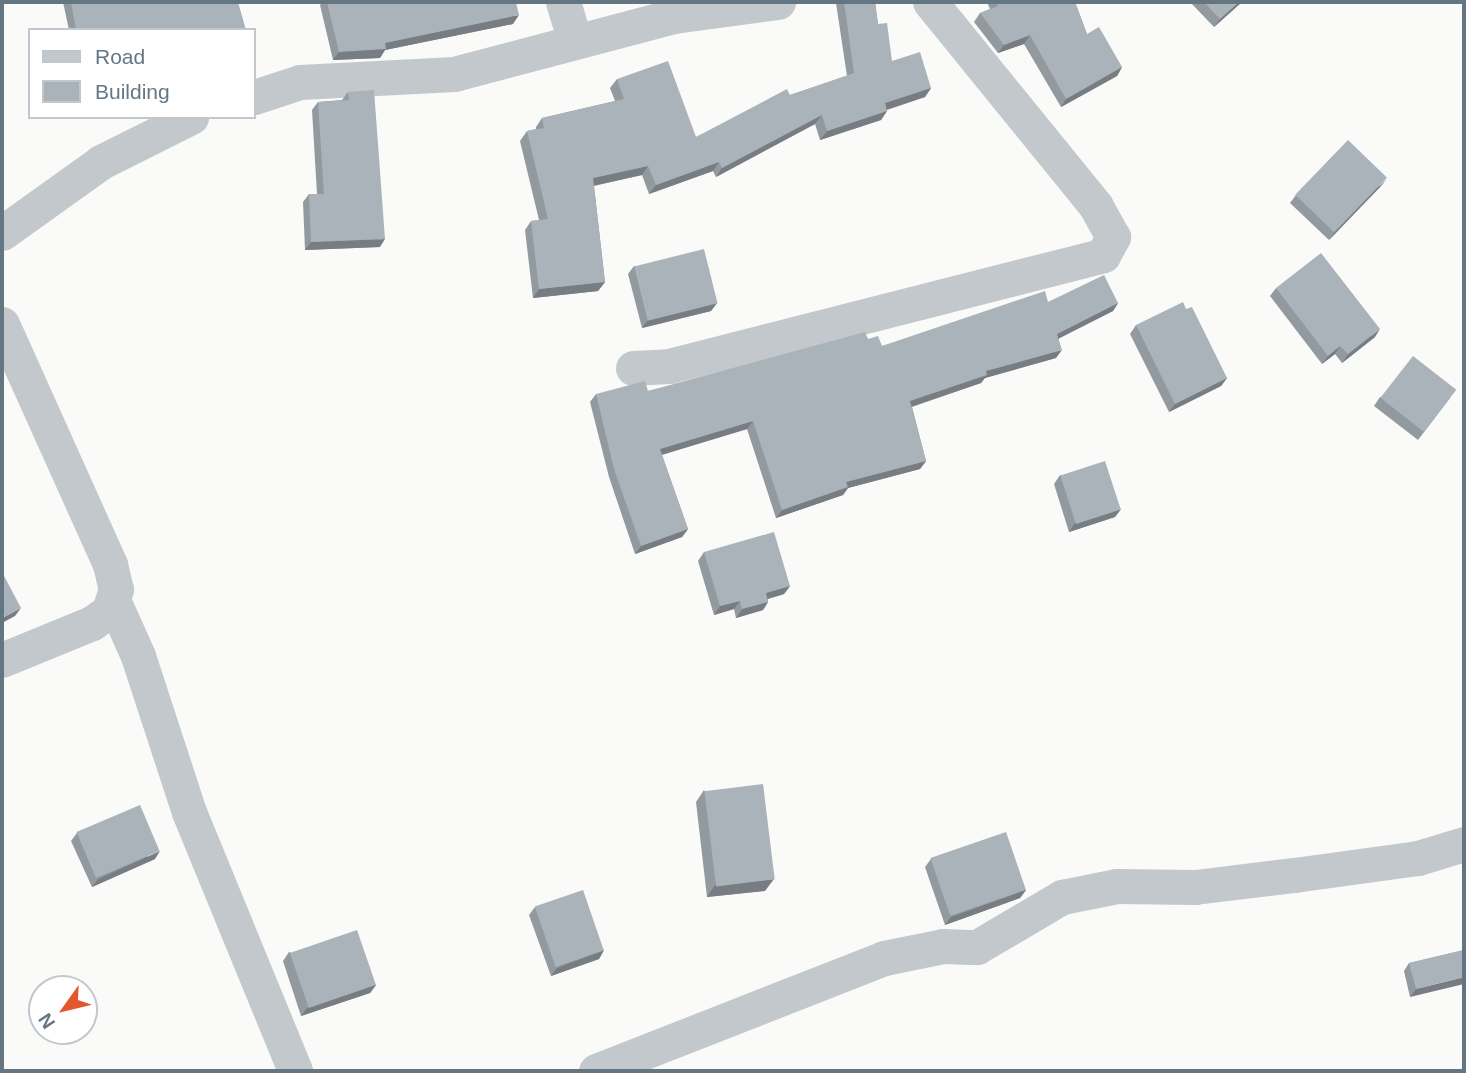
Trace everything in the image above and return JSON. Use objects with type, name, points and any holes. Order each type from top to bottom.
[{"type":"street","points":[[563,2],[574,39]]},
{"type":"street","points":[[256,96],[300,82],[454,74],[536,55],[574,39],[674,16],[778,2]]},
{"type":"street","points":[[633,368],[669,366],[1103,254],[1113,237],[1096,206],[930,2]]},
{"type":"street","points":[[2,233],[101,162],[187,119]]},
{"type":"street","points":[[2,324],[110,564],[114,602],[138,656],[190,811],[295,1071]]},
{"type":"street","points":[[2,660],[92,622],[114,602]]},
{"type":"street","points":[[596,1071],[884,958],[943,946],[977,947],[1062,897],[1117,886],[1195,887],[1294,875],[1418,858],[1464,844]]},
{"type":"building","points":[[71,2],[238,2],[245,28],[168,28],[76,28]]},
{"type":"building","points":[[327,2],[516,2],[519,15],[385,43],[386,49],[339,52]]},
{"type":"building","points":[[844,2],[875,2],[878,24],[887,23],[892,61],[920,52],[931,88],[885,103],[887,111],[827,131],[822,115],[722,168],[719,162],[656,185],[648,166],[593,178],[605,282],[539,289],[531,221],[548,219],[527,131],[544,128],[542,118],[624,99],[617,79],[668,61],[696,137],[787,89],[790,95],[854,73]]},
{"type":"building","points":[[996,2],[1075,2],[1087,34],[1099,27],[1122,67],[1066,99],[1030,35],[1004,45],[980,13],[998,6]]},
{"type":"building","points":[[1204,2],[1239,2],[1220,19]]},
{"type":"building","points":[[374,90],[385,239],[311,242],[309,194],[324,194],[318,102],[349,100],[348,92]]},
{"type":"building","points":[[1348,140],[1387,178],[1334,232],[1295,195]]},
{"type":"building","points":[[704,249],[718,303],[648,321],[634,266]]},
{"type":"building","points":[[1321,253],[1380,329],[1348,354],[1340,346],[1328,356],[1276,288]]},
{"type":"building","points":[[1104,275],[1118,303],[1057,334],[1062,350],[986,371],[987,375],[910,401],[926,461],[846,482],[848,487],[782,510],[753,421],[660,449],[688,529],[641,546],[614,469],[596,394],[645,381],[648,391],[865,332],[868,339],[878,336],[882,346],[1045,291],[1048,302]]},
{"type":"building","points":[[1183,302],[1186,309],[1192,307],[1227,378],[1175,404],[1136,325]]},
{"type":"building","points":[[1413,356],[1456,390],[1424,432],[1380,398]]},
{"type":"building","points":[[1105,461],[1121,510],[1076,524],[1060,476]]},
{"type":"building","points":[[774,532],[790,586],[766,593],[768,602],[742,609],[740,601],[720,606],[704,552]]},
{"type":"building","points":[[2,572],[21,608],[2,618]]},
{"type":"building","points":[[763,784],[775,879],[716,886],[704,791]]},
{"type":"building","points":[[140,805],[160,851],[96,878],[76,832]]},
{"type":"building","points":[[1006,832],[1026,890],[950,916],[930,858]]},
{"type":"building","points":[[583,890],[604,951],[556,967],[535,907]]},
{"type":"building","points":[[357,930],[376,985],[309,1008],[290,953]]},
{"type":"building","points":[[1464,950],[1464,977],[1416,989],[1409,963]]}]
